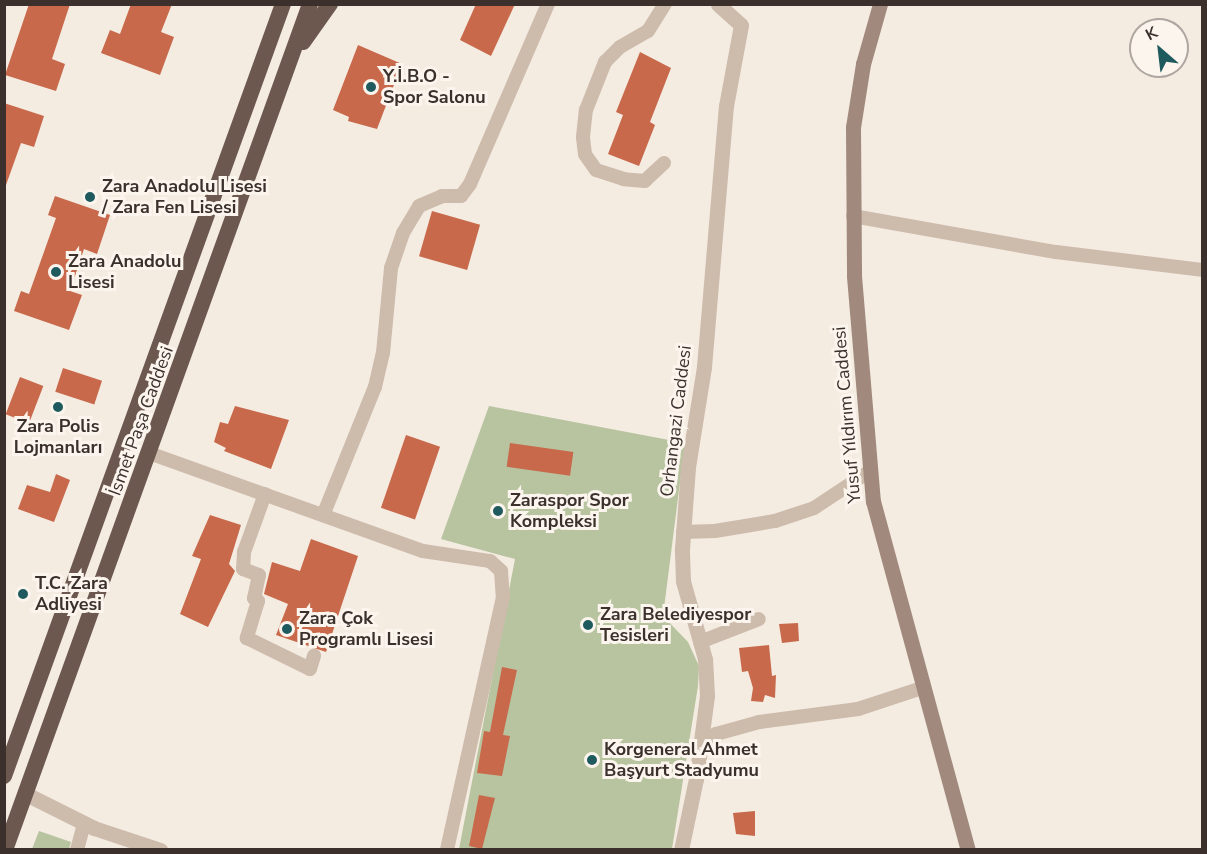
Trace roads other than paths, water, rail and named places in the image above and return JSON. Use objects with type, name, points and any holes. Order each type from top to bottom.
[{"type":"highway","name":"İsmet Paşa Caddesi","points":[[4,776],[283,4]]},
{"type":"highway","name":"İsmet Paşa Caddesi","points":[[5,849],[310,4]]},
{"type":"highway","points":[[291,57],[330,4]]},
{"type":"main road","name":"Yusuf Yıldırım Caddesi","points":[[880,4],[863,64],[853,127],[854,276],[873,501],[922,688],[968,849]]},
{"type":"street","points":[[324,513],[375,387],[383,353],[391,268],[403,233],[419,206],[442,196],[461,196],[470,184],[548,4]]},
{"type":"street","points":[[664,163],[645,181],[624,179],[596,170],[585,154],[583,137],[586,110],[605,63],[620,47],[648,31],[665,4]]},
{"type":"street","name":"Orhangazi Caddesi","points":[[681,849],[702,744],[707,696],[705,659],[683,582],[683,532],[704,367],[726,106],[741,25],[718,4]]},
{"type":"street","points":[[853,216],[1056,252],[1203,270]]},
{"type":"street","points":[[149,453],[324,513],[423,551],[490,561],[501,571],[503,597],[447,849]]},
{"type":"street","points":[[683,532],[715,531],[776,521],[814,508],[870,471]]},
{"type":"street","points":[[265,494],[244,552],[243,569],[259,575],[254,598],[258,602],[247,638],[310,669],[314,656]]},
{"type":"street","points":[[700,642],[759,619]]},
{"type":"street","points":[[702,744],[716,734],[759,722],[858,709],[922,688]]},
{"type":"street","points":[[26,794],[84,823],[160,849]]},
{"type":"street","points":[[77,849],[84,823]]},
{"type":"place","name":"Y.İ.B.O - Spor Salonu","points":[[371,87]]},
{"type":"place","name":"Zara Anadolu Lisesi / Zara Fen Lisesi","points":[[90,197]]},
{"type":"place","name":"Zara Anadolu Lisesi","points":[[56,272]]},
{"type":"place","name":"Zara Polis Lojmanları","points":[[58,407]]},
{"type":"place","name":"Zaraspor Spor Kompleksi","points":[[498,511]]},
{"type":"place","name":"T.C. Zara Adliyesi","points":[[23,594]]},
{"type":"place","name":"Zara Belediyespor Tesisleri","points":[[588,625]]},
{"type":"place","name":"Zara Çok Programlı Lisesi","points":[[287,629]]},
{"type":"place","name":"Korgeneral Ahmet Başyurt Stadyumu","points":[[592,760]]}]
